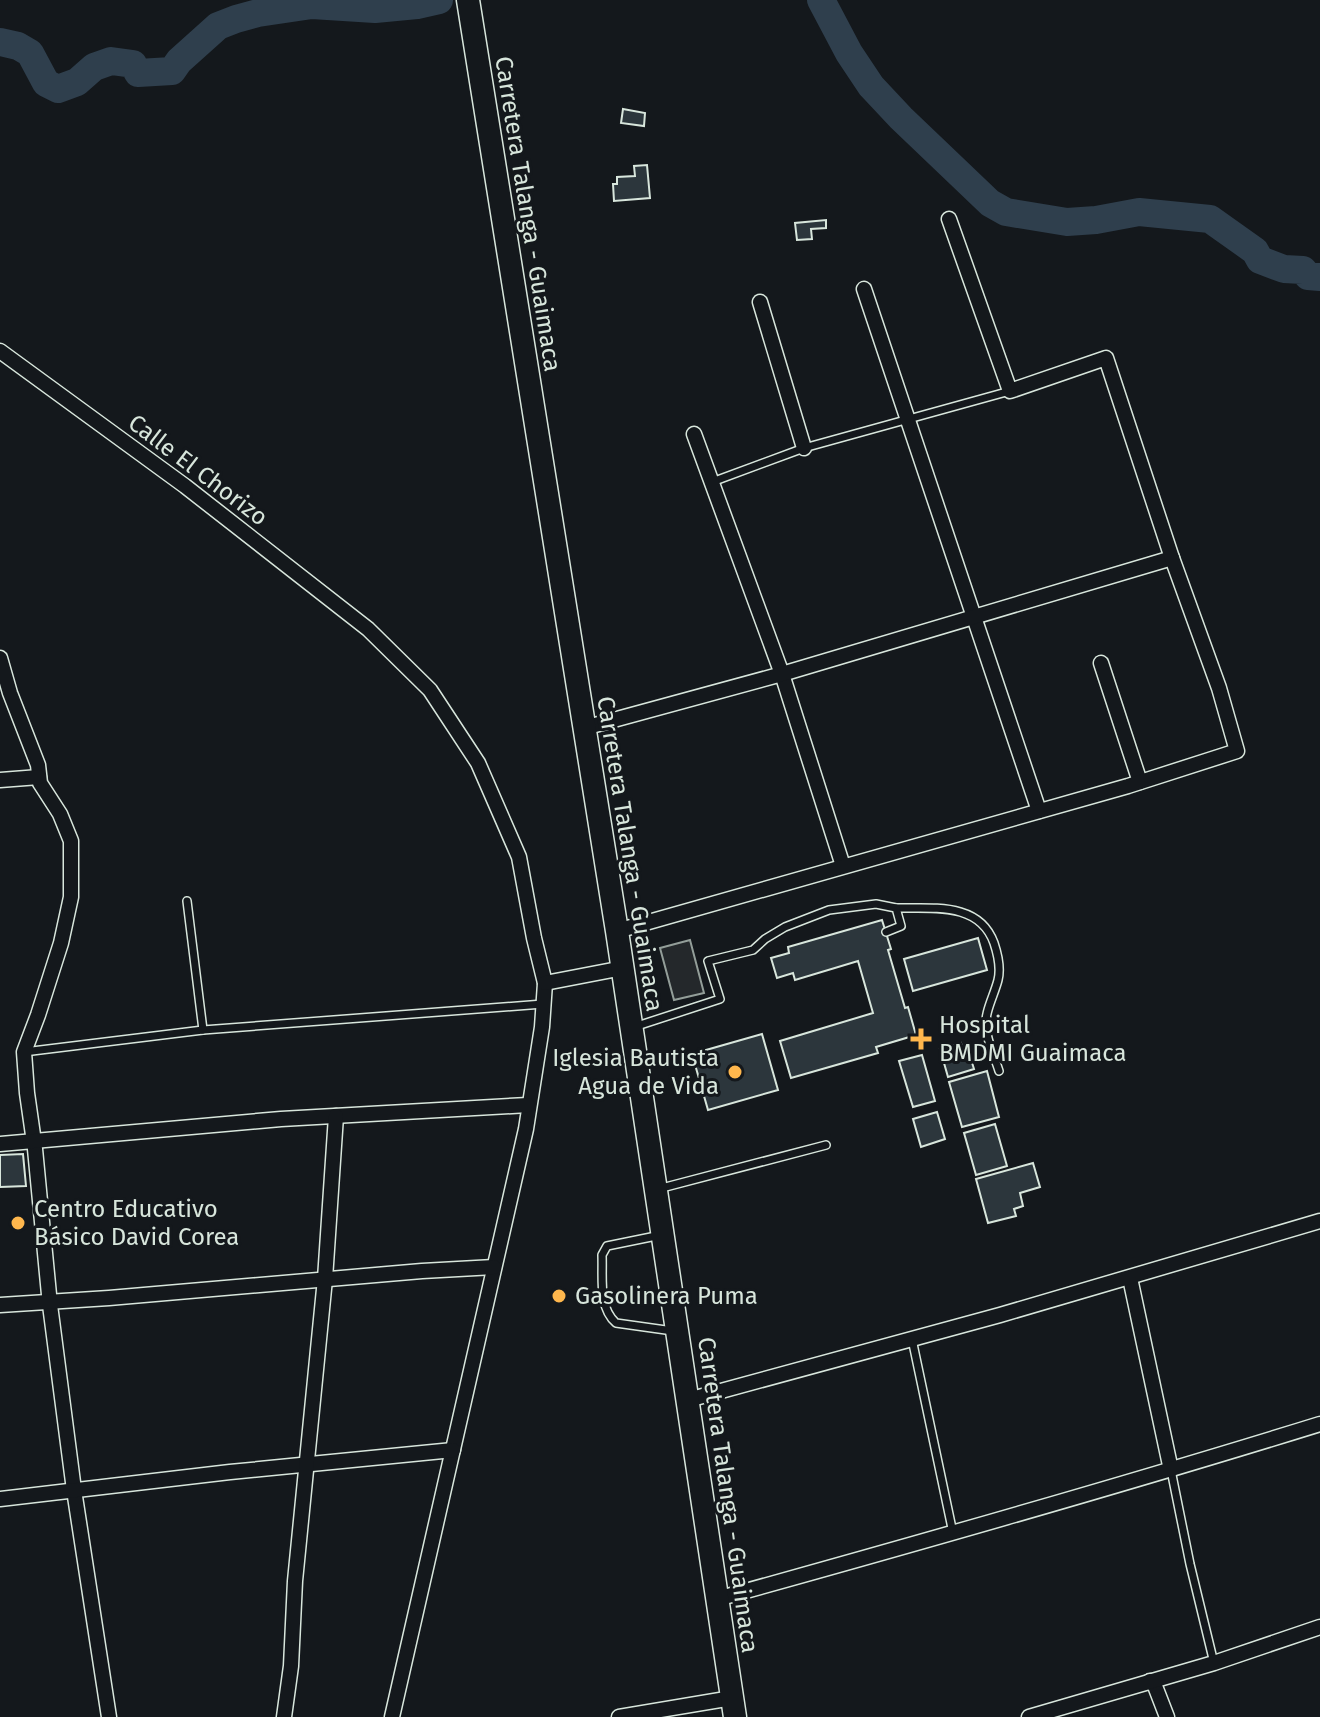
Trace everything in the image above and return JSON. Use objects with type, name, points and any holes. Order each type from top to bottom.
[{"type":"main road","name":"Carretera Talanga - Guaimaca","points":[[468,0],[623,968],[734,1708]]},
{"type":"street","points":[[617,931],[1140,782],[1237,751],[1219,688],[1106,358],[1010,391],[949,219]]},
{"type":"street","points":[[864,289],[1039,811]]},
{"type":"street","points":[[760,302],[804,448]]},
{"type":"street","name":"Calle El Chorizo","points":[[0,351],[185,486],[368,629],[430,690],[478,763],[519,857],[545,983],[542,1027],[526,1129],[392,1717]]},
{"type":"street","points":[[694,434],[782,674],[843,866]]},
{"type":"street","points":[[584,728],[782,674],[1172,558]]},
{"type":"street","points":[[0,662],[38,765],[40,783],[60,814],[71,841],[71,897],[61,943],[24,1052],[49,1300],[109,1717]]},
{"type":"street","points":[[1101,663],[1140,782]]},
{"type":"street","points":[[0,780],[39,777]]},
{"type":"street","points":[[545,983],[623,968]]},
{"type":"street","points":[[0,1144],[281,1119],[528,1105]]},
{"type":"street","points":[[284,1717],[325,1279],[336,1116]]},
{"type":"street","points":[[688,1400],[1130,1278],[1320,1221]]},
{"type":"street","points":[[0,1305],[494,1267]]},
{"type":"street","points":[[1130,1278],[1171,1470]]},
{"type":"street","points":[[717,1599],[1171,1470],[1320,1424]]},
{"type":"street","points":[[0,1499],[453,1450]]},
{"type":"street","points":[[1029,1717],[1214,1663],[1320,1627]]},
{"type":"street","points":[[1150,1681],[1167,1717]]},
{"type":"street","points":[[619,1717],[734,1708]]},
{"type":"lane","points":[[712,482],[804,448],[1010,391]]},
{"type":"lane","points":[[187,901],[203,1030]]},
{"type":"lane","points":[[632,1028],[720,999],[708,961],[753,950],[785,927],[829,910],[876,904],[896,908],[955,910],[974,916],[992,938],[999,958],[999,977],[986,1027],[999,1071]]},
{"type":"lane","points":[[886,932],[901,926],[896,908]]},
{"type":"lane","points":[[24,1052],[203,1030],[543,1004]]},
{"type":"lane","points":[[656,1190],[826,1145]]},
{"type":"lane","points":[[663,1234],[604,1249],[604,1307],[616,1323],[678,1332]]},
{"type":"lane","points":[[912,1339],[953,1533]]},
{"type":"lane","points":[[1171,1470],[1214,1663]]},
{"type":"shaded area","points":[[690,940],[704,993],[674,1000],[660,948]]},
{"type":"building","points":[[623,109],[645,113],[644,126],[621,123]]},
{"type":"building","points":[[647,165],[650,198],[614,201],[613,184],[617,184],[617,177],[635,176],[634,166]]},
{"type":"building","points":[[826,220],[826,228],[811,229],[812,239],[797,240],[795,223]]},
{"type":"building","points":[[882,920],[905,1008],[908,1007],[916,1035],[876,1047],[878,1053],[791,1078],[780,1041],[873,1013],[858,961],[795,980],[793,973],[777,978],[771,958],[789,953],[788,947]]},
{"type":"building","points":[[978,938],[987,970],[913,991],[904,959]]},
{"type":"building","name":"Iglesia Bautista Agua de Vida","points":[[762,1034],[778,1090],[708,1110],[692,1054]]},
{"type":"building","points":[[961,1043],[964,1054],[969,1053],[974,1069],[948,1077],[940,1049]]},
{"type":"building","points":[[922,1055],[935,1101],[913,1107],[899,1061]]},
{"type":"building","points":[[987,1071],[999,1117],[962,1127],[949,1082]]},
{"type":"building","points":[[937,1112],[945,1139],[921,1147],[913,1119]]},
{"type":"building","points":[[995,1124],[1007,1166],[976,1175],[964,1133]]},
{"type":"building","points":[[23,1154],[26,1186],[0,1187],[0,1155]]},
{"type":"building","points":[[1033,1163],[1040,1187],[1020,1193],[1023,1206],[1014,1209],[1016,1216],[988,1223],[976,1179]]},
{"type":"waterway","points":[[0,42],[18,46],[30,53],[46,83],[58,89],[77,82],[94,67],[111,61],[133,64],[138,73],[172,71],[218,26],[258,13],[312,5],[375,9],[439,0]]},
{"type":"waterway","points":[[821,0],[849,53],[871,86],[990,203],[1006,212],[1067,222],[1139,212],[1210,219],[1255,251],[1260,260],[1320,277]]},
{"type":"place","name":"Hospital BMDMI Guaimaca","points":[[921,1039]]},
{"type":"place","name":"Iglesia Bautista Agua de Vida","points":[[735,1072]]},
{"type":"place","name":"Centro Educativo Básico David Corea","points":[[18,1223]]},
{"type":"place","name":"Gasolinera Puma","points":[[559,1296]]}]
